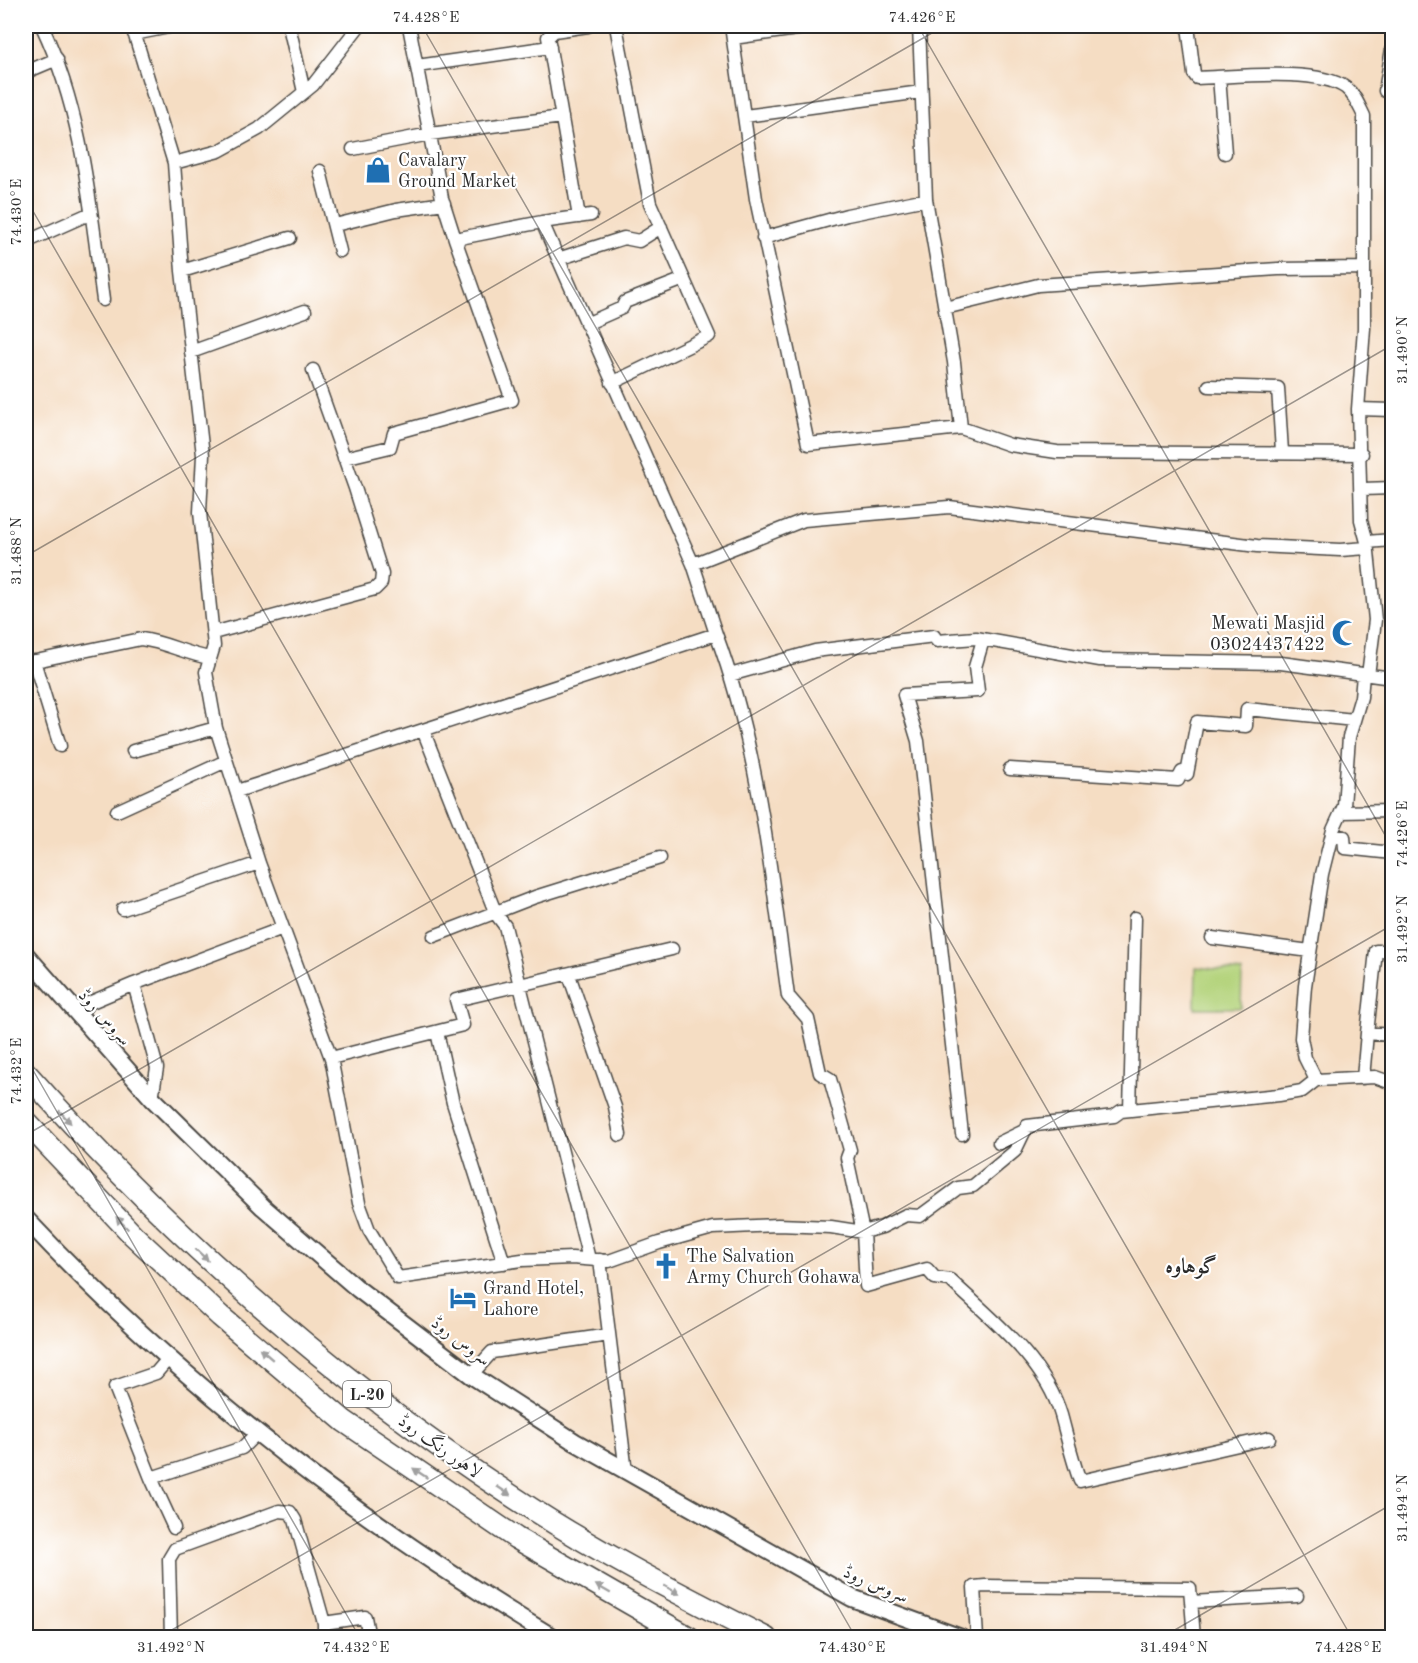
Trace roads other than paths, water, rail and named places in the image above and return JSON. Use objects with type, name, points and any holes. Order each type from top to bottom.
[{"type":"highway","name":"لاہور رنگ روڈ","points":[[26,1073],[155,1212],[324,1362],[450,1455],[517,1500],[686,1598],[766,1638]]},
{"type":"highway","name":"لاہور رنگ روڈ","points":[[26,1122],[133,1235],[220,1316],[344,1421],[516,1538],[690,1638]]},
{"type":"street","points":[[42,26],[65,78],[83,156],[103,300]]},
{"type":"street","points":[[174,26],[133,30],[174,163],[182,271],[204,455],[200,513],[214,646],[207,682],[216,728],[259,863],[331,1058],[359,1203],[369,1230],[398,1278],[504,1263],[609,1261],[659,1243],[713,1228],[778,1225],[831,1227],[863,1232],[882,1227],[906,1215],[920,1216],[930,1212],[938,1200],[949,1193],[958,1188],[973,1186],[1015,1151],[1027,1126],[1044,1122],[1114,1116],[1121,1111],[1279,1095],[1302,1091],[1316,1080],[1375,1077],[1392,1083]]},
{"type":"street","points":[[289,26],[304,92]]},
{"type":"street","points":[[174,163],[219,151],[259,129],[304,92],[326,70],[349,35],[359,26]]},
{"type":"street","points":[[344,458],[390,447],[394,433],[512,400],[444,203],[409,26]]},
{"type":"street","points":[[455,239],[585,216],[562,117],[550,47],[550,33],[588,26]]},
{"type":"street","points":[[612,383],[709,336],[650,202],[616,26]]},
{"type":"street","points":[[819,26],[732,32],[763,238],[808,444],[961,428],[1010,445],[1057,452],[1362,454]]},
{"type":"street","points":[[919,26],[926,199],[945,308],[961,428]]},
{"type":"street","points":[[1188,26],[1194,74],[1197,78],[1246,75],[1330,80],[1347,89],[1364,116],[1364,328],[1358,409],[1362,454],[1362,520],[1375,620],[1366,675],[1349,737],[1344,806],[1332,835],[1310,951],[1301,1038],[1305,1058],[1316,1080]]},
{"type":"street","points":[[417,66],[550,47]]},
{"type":"street","points":[[1385,91],[1392,49]]},
{"type":"street","points":[[26,72],[57,59]]},
{"type":"street","points":[[1219,76],[1225,153]]},
{"type":"street","points":[[746,116],[921,92]]},
{"type":"street","points":[[353,149],[430,134],[562,117]]},
{"type":"street","points":[[320,171],[340,251]]},
{"type":"street","points":[[763,238],[847,215],[926,199]]},
{"type":"street","points":[[335,225],[396,210],[444,203]]},
{"type":"street","points":[[26,242],[91,213]]},
{"type":"street","points":[[542,222],[693,564],[730,675],[759,795],[788,996],[808,1019],[820,1073],[830,1079],[850,1150],[847,1158],[863,1232],[866,1286],[927,1269],[935,1278],[950,1280],[1034,1362],[1060,1413],[1065,1439],[1080,1482],[1269,1438]]},
{"type":"street","points":[[558,259],[624,238],[639,241],[661,227]]},
{"type":"street","points":[[182,271],[290,238]]},
{"type":"street","points":[[945,308],[1038,285],[1278,269],[1365,268]]},
{"type":"street","points":[[586,324],[622,308],[626,302],[684,279]]},
{"type":"street","points":[[191,352],[305,310]]},
{"type":"street","points":[[213,633],[375,589],[381,583],[381,574],[344,458],[313,370]]},
{"type":"street","points":[[1209,386],[1278,388],[1282,452]]},
{"type":"street","points":[[1358,409],[1392,410]]},
{"type":"street","points":[[1362,489],[1392,488]]},
{"type":"street","points":[[693,564],[804,520],[949,507],[1257,546],[1340,550],[1392,540]]},
{"type":"street","points":[[237,791],[716,634]]},
{"type":"street","points":[[730,675],[815,651],[933,636],[937,642],[982,640],[1100,660],[1281,663],[1392,678]]},
{"type":"street","points":[[60,746],[30,662],[141,639],[155,641],[186,654],[210,658]]},
{"type":"street","points":[[962,1134],[918,741],[904,695],[978,691],[975,667],[982,640]]},
{"type":"street","points":[[1010,769],[1178,780],[1182,772],[1187,774],[1197,722],[1246,726],[1247,709],[1354,720]]},
{"type":"street","points":[[133,751],[216,728]]},
{"type":"street","points":[[423,730],[496,914],[506,926],[594,1260],[609,1335],[626,1472]]},
{"type":"street","points":[[117,811],[226,761]]},
{"type":"street","points":[[1341,812],[1392,811]]},
{"type":"street","points":[[1332,835],[1344,837],[1346,848],[1392,853]]},
{"type":"street","points":[[434,936],[536,897],[660,858]]},
{"type":"street","points":[[123,909],[259,863]]},
{"type":"street","points":[[1130,1110],[1135,918]]},
{"type":"street","points":[[78,1016],[89,1003],[283,928]]},
{"type":"street","points":[[1212,938],[1310,951]]},
{"type":"street","points":[[331,1058],[463,1025],[456,1000],[672,949]]},
{"type":"street","points":[[1363,1078],[1376,951],[1392,951]]},
{"type":"street","name":"سروس روڈ","points":[[26,955],[152,1098],[263,1207],[310,1249],[471,1375],[626,1472],[852,1598],[961,1638]]},
{"type":"street","points":[[569,975],[615,1107],[620,1135]]},
{"type":"street","points":[[134,984],[157,1068],[152,1098]]},
{"type":"street","points":[[1367,1033],[1391,1035],[1392,1031]]},
{"type":"street","points":[[437,1032],[453,1104],[504,1263]]},
{"type":"street","points":[[999,1143],[1026,1130]]},
{"type":"street","points":[[26,1219],[106,1301],[168,1359],[256,1434],[405,1543],[548,1636]]},
{"type":"street","points":[[471,1375],[492,1352],[609,1335]]},
{"type":"street","points":[[168,1359],[156,1373],[115,1387],[151,1478],[174,1528]]},
{"type":"street","points":[[151,1478],[242,1448],[256,1434]]},
{"type":"street","points":[[171,1638],[169,1559],[176,1549],[279,1511],[290,1512],[295,1520],[324,1623],[324,1638]]},
{"type":"street","points":[[977,1638],[974,1587],[1190,1588],[1194,1638]]},
{"type":"street","points":[[1191,1602],[1297,1596]]},
{"type":"street","points":[[324,1623],[365,1617],[369,1638]]},
{"type":"place","name":"Cavalary Ground Market","points":[[378,170]]},
{"type":"place","name":"Mewati Masjid 03024437422","points":[[1345,633]]},
{"type":"place","name":"The Salvation Army Church Gohawa","points":[[666,1266]]},
{"type":"place","name":"Grand Hotel, Lahore","points":[[463,1298]]},
{"type":"district","name":"گوہاوہ","points":[[1191,1266]]}]
